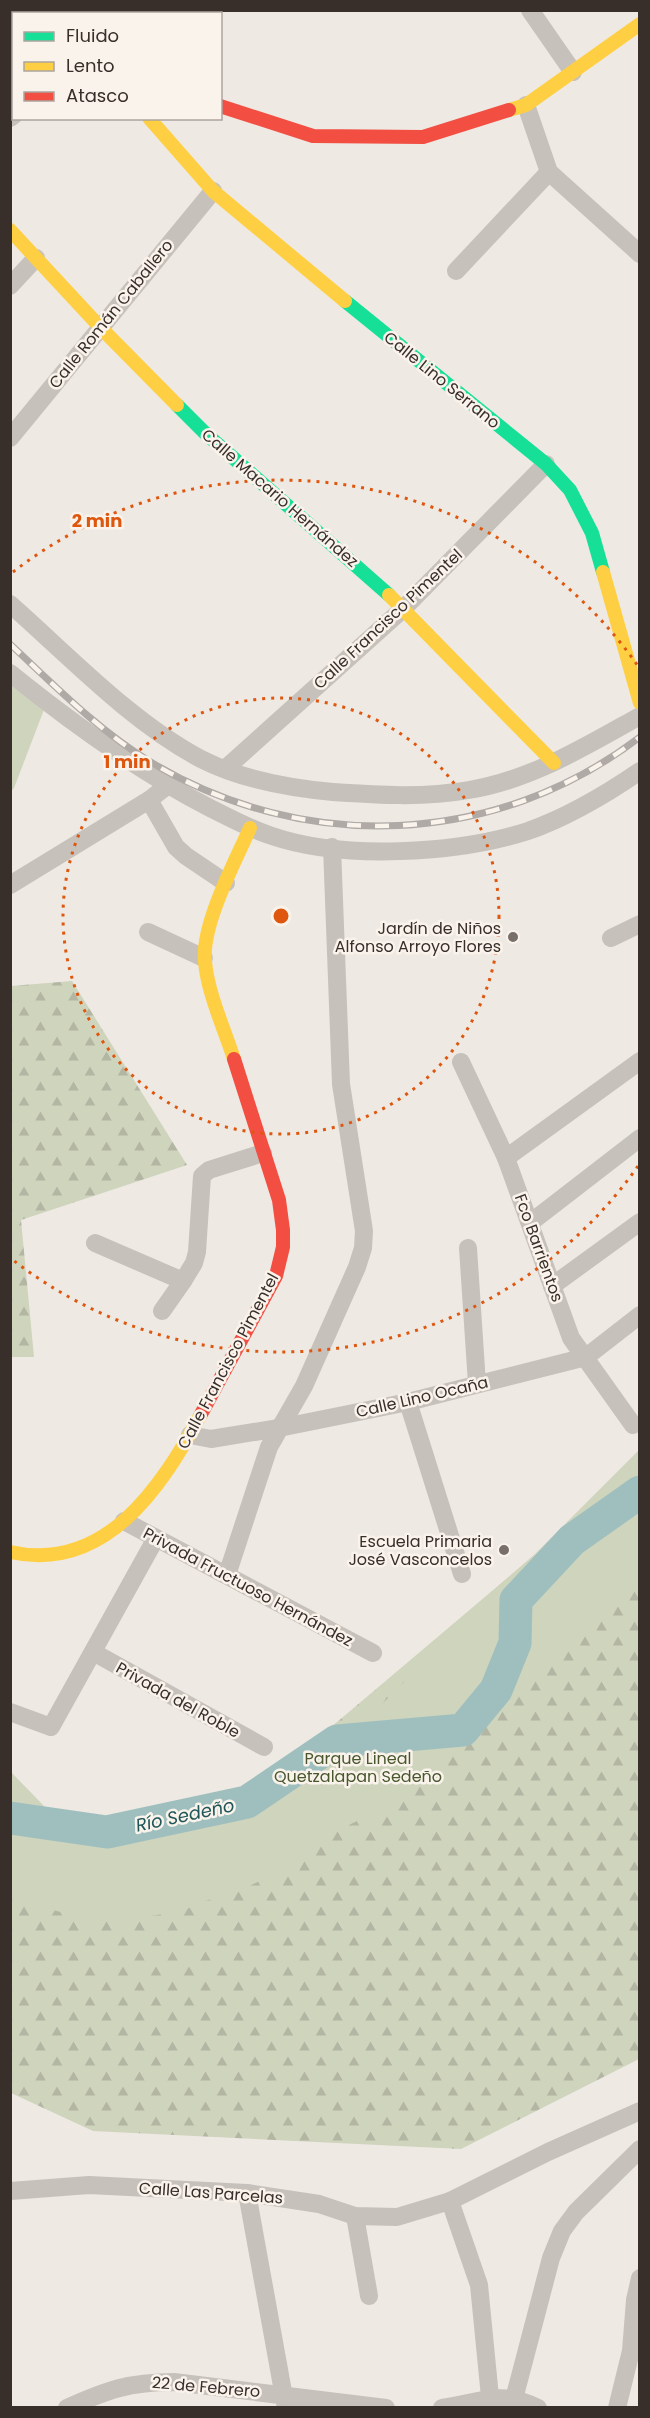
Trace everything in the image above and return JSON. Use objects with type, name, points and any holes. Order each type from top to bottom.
[{"type":"street","points":[[530,10],[573,72]]},
{"type":"street","points":[[222,107],[313,135],[423,137],[526,105],[639,24]]},
{"type":"street","points":[[526,105],[549,172],[639,254]]},
{"type":"street","name":"Calle Lino Serrano","points":[[151,120],[213,191],[308,272],[546,464],[570,490],[592,533],[639,703]]},
{"type":"street","points":[[456,271],[549,172]]},
{"type":"street","name":"Calle Román Caballero","points":[[10,438],[213,191]]},
{"type":"street","name":"Calle Macario Hernández","points":[[10,230],[100,327],[205,433],[404,608],[554,763]]},
{"type":"street","points":[[10,286],[36,258]]},
{"type":"street","name":"Calle Francisco Pimentel","points":[[225,769],[404,608],[546,464]]},
{"type":"street","points":[[10,604],[144,721],[200,758],[248,778],[303,789],[366,794],[427,795],[471,790],[554,763],[639,716]]},
{"type":"street","points":[[10,674],[106,747],[167,786],[250,828],[300,844],[374,851],[424,850],[479,842],[527,831],[571,813],[639,771]]},
{"type":"street","points":[[10,885],[149,800],[167,786]]},
{"type":"street","points":[[149,800],[176,847],[226,883]]},
{"type":"street","name":"Calle Francisco Pimentel","points":[[10,1552],[38,1558],[60,1555],[82,1548],[124,1521],[142,1504],[161,1481],[190,1435],[276,1276],[284,1249],[279,1200],[208,978],[204,958],[207,941],[226,883],[250,828]]},
{"type":"street","points":[[227,1575],[269,1447],[304,1386],[357,1267],[363,1248],[364,1231],[341,1084],[332,848]]},
{"type":"street","points":[[611,938],[639,924]]},
{"type":"street","points":[[148,932],[204,958]]},
{"type":"street","points":[[506,1158],[639,1061]]},
{"type":"street","name":"Fco Barrientos","points":[[461,1062],[506,1158],[571,1338],[633,1425]]},
{"type":"street","points":[[530,1223],[639,1138]]},
{"type":"street","points":[[162,1311],[194,1263],[197,1252],[202,1176],[209,1170],[263,1153]]},
{"type":"street","points":[[552,1286],[639,1222]]},
{"type":"street","points":[[95,1243],[183,1281]]},
{"type":"street","points":[[468,1248],[477,1384]]},
{"type":"street","name":"Calle Lino Ocaña","points":[[190,1435],[211,1439],[279,1428],[408,1402],[585,1357],[639,1315]]},
{"type":"street","points":[[408,1402],[462,1574]]},
{"type":"street","name":"Privada Fructuoso Hernández","points":[[124,1521],[373,1653]]},
{"type":"street","points":[[10,1712],[51,1727],[156,1538]]},
{"type":"street","name":"Privada del Roble","points":[[93,1652],[264,1747]]},
{"type":"street","name":"Calle Las Parcelas","points":[[10,2191],[89,2185],[247,2193],[319,2204],[355,2216],[397,2217],[450,2200],[639,2111]]},
{"type":"street","points":[[514,2398],[551,2258],[562,2231],[576,2212],[639,2148]]},
{"type":"street","points":[[247,2193],[284,2401]]},
{"type":"street","points":[[450,2200],[479,2285],[490,2397]]},
{"type":"street","points":[[355,2216],[369,2296]]},
{"type":"street","points":[[617,2408],[632,2351],[635,2300],[639,2278]]},
{"type":"street","points":[[632,2351],[639,2369]]},
{"type":"street","name":"22 de Febrero","points":[[67,2408],[109,2389],[132,2383],[153,2382],[174,2382],[284,2401],[386,2408]]},
{"type":"street","points":[[442,2408],[490,2397],[514,2398],[538,2408]]},
{"type":"green space","points":[[10,677],[45,707],[11,791]]},
{"type":"green space","points":[[72,981],[187,1165],[21,1220],[34,1357],[11,1357],[11,986]]},
{"type":"green space","name":"Parque Lineal Quetzalapan Sedeño","points":[[639,1450],[639,1584],[593,1618],[554,1653],[517,1689],[477,1736],[387,1806],[337,1831],[288,1867],[235,1893],[208,1900],[182,1911],[144,1917],[86,1919],[24,1902],[11,1892],[11,1772],[44,1806],[62,1830],[92,1833],[160,1823],[247,1791],[333,1725],[382,1704],[417,1669],[452,1626],[535,1554]]},
{"type":"green space","points":[[609,1492],[639,1512],[639,2059],[461,2149],[93,2131],[11,2093],[11,1823],[60,1839],[233,1810]]},
{"type":"waterway","name":"Río Sedeño","points":[[10,1818],[107,1832],[247,1802],[337,1741],[463,1730],[496,1690],[515,1643],[516,1600],[572,1540],[640,1492]]},
{"type":"railway","points":[[10,644],[94,721],[149,761],[209,791],[271,812],[335,824],[399,826],[462,818],[524,800],[584,773],[640,737]]},
{"type":"traffic: fast","points":[[345,301],[546,464],[570,490],[592,533],[603,572]]},
{"type":"traffic: fast","points":[[177,405],[205,433],[389,595]]},
{"type":"traffic: slow","points":[[509,110],[526,105],[640,24]]},
{"type":"traffic: slow","points":[[151,120],[213,191],[345,301]]},
{"type":"traffic: slow","points":[[10,230],[100,327],[177,405]]},
{"type":"traffic: slow","points":[[603,572],[640,703]]},
{"type":"traffic: slow","points":[[389,595],[554,763]]},
{"type":"traffic: slow","points":[[234,1059],[209,986],[205,947],[220,894],[250,828]]},
{"type":"traffic: slow","points":[[10,1552],[44,1555],[74,1550],[102,1537],[126,1519],[148,1496],[167,1471],[200,1416]]},
{"type":"traffic: jam","points":[[222,107],[313,136],[423,137],[509,110]]},
{"type":"traffic: jam","points":[[200,1416],[276,1276],[283,1247],[279,1200],[234,1059]]},
{"type":"place","name":"Jardín de Niños Alfonso Arroyo Flores","points":[[513,937]]},
{"type":"place","name":"Escuela Primaria José Vasconcelos","points":[[504,1550]]}]
